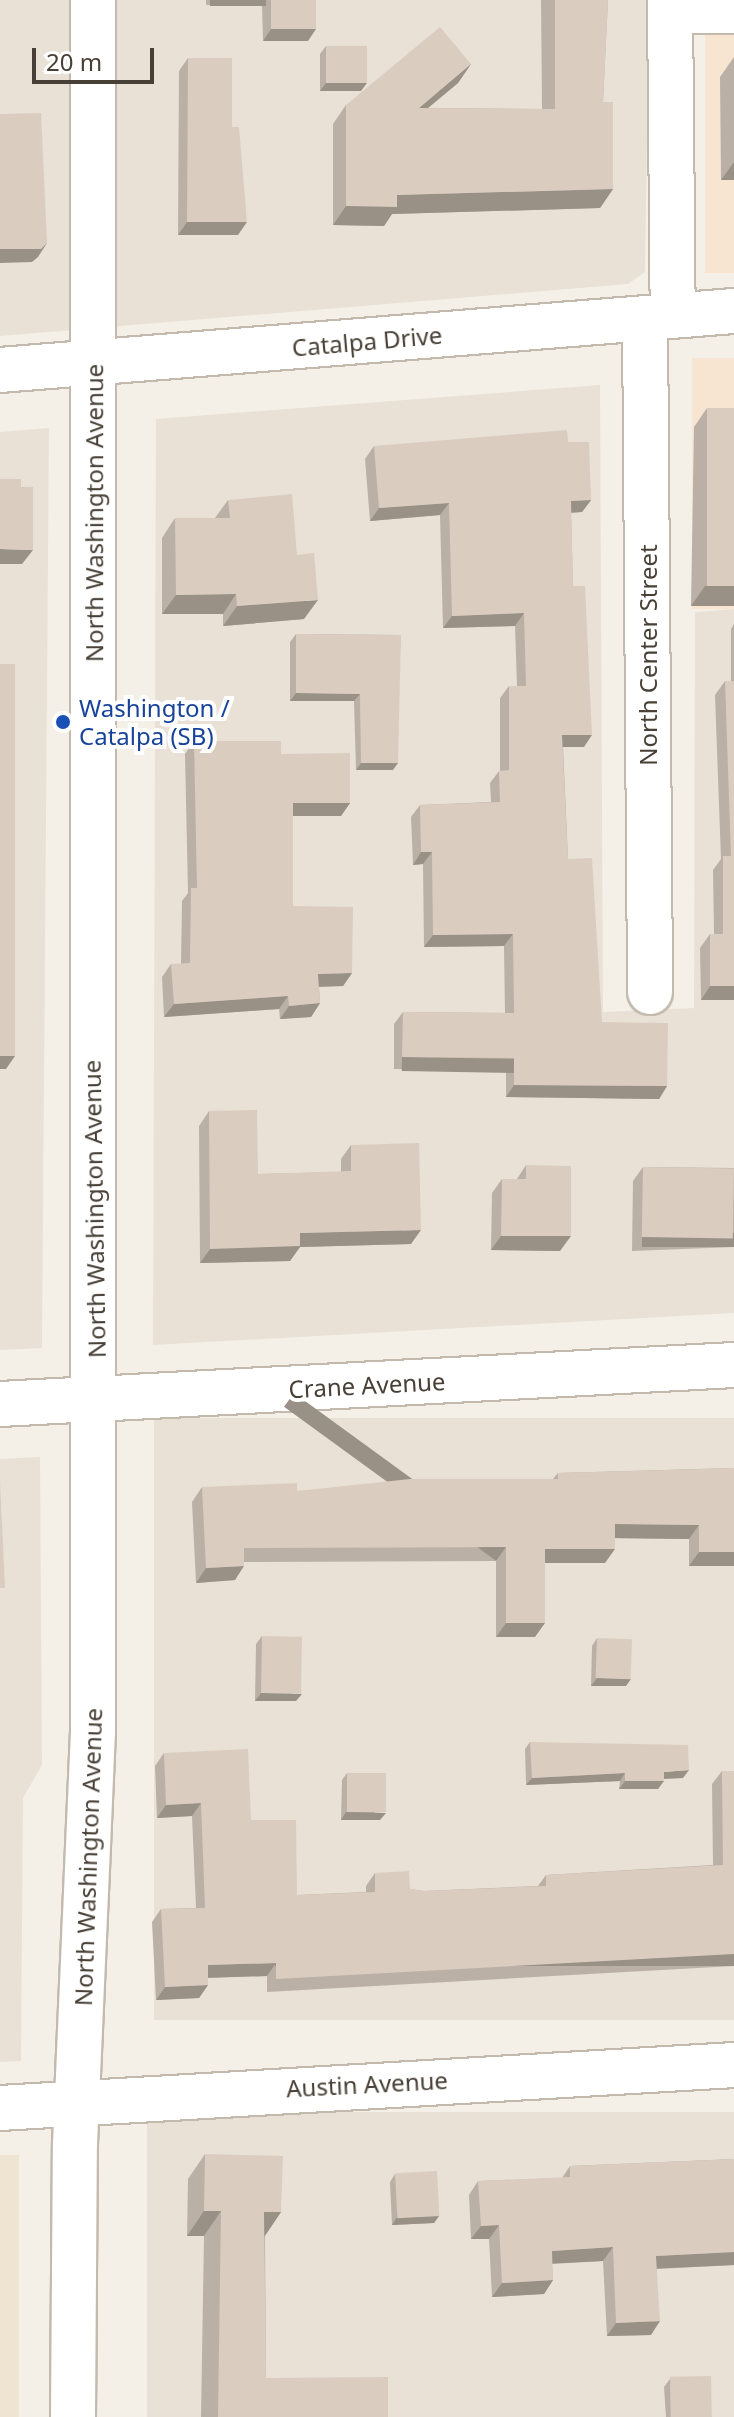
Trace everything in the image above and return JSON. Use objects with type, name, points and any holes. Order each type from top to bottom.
[{"type":"street","name":"North Washington Avenue","points":[[73,2417],[78,2103],[93,1732],[93,0]]},
{"type":"street","points":[[670,6],[734,11]]},
{"type":"street","name":"North Center Street","points":[[650,992],[659,317],[670,6]]},
{"type":"street","name":"Catalpa Drive","points":[[0,370],[734,311]]},
{"type":"street","name":"Crane Avenue","points":[[0,1404],[734,1365]]},
{"type":"street","name":"Austin Avenue","points":[[0,2108],[734,2065]]},
{"type":"shaded area","points":[[0,0],[649,0],[645,272],[628,284],[0,336]]},
{"type":"shaded area","points":[[705,0],[734,0],[734,273],[705,273]]},
{"type":"shaded area","points":[[692,358],[734,358],[734,609],[692,609]]},
{"type":"shaded area","points":[[600,385],[603,1012],[694,1008],[695,612],[734,609],[734,1313],[153,1345],[156,419]]},
{"type":"shaded area","points":[[49,428],[42,1348],[0,1350],[0,432]]},
{"type":"shaded area","points":[[154,1418],[734,1418],[734,2020],[154,2020]]},
{"type":"shaded area","points":[[40,1457],[42,1765],[23,1798],[21,2061],[0,2062],[0,1459]]},
{"type":"shaded area","points":[[147,2112],[734,2112],[734,2417],[147,2417]]},
{"type":"shaded area","points":[[0,2155],[19,2155],[19,2417],[0,2417]]},
{"type":"building","points":[[271,0],[316,0],[316,29],[271,29]]},
{"type":"building","points":[[555,0],[608,0],[603,102],[613,102],[613,189],[397,195],[397,207],[346,206],[346,105],[440,27],[471,64],[419,108],[555,109]]},
{"type":"building","points":[[326,46],[367,46],[367,83],[326,83]]},
{"type":"building","points":[[188,58],[232,58],[232,127],[239,127],[247,222],[187,222]]},
{"type":"building","points":[[41,113],[47,243],[41,249],[0,249],[0,114]]},
{"type":"building","points":[[707,408],[734,408],[734,586],[707,586]]},
{"type":"building","points":[[567,430],[568,442],[589,442],[591,500],[571,501],[573,586],[585,586],[592,735],[562,735],[568,859],[592,858],[602,1022],[668,1023],[667,1086],[514,1085],[514,1058],[402,1057],[403,1012],[514,1013],[513,934],[433,935],[432,852],[421,852],[420,805],[500,802],[499,771],[509,770],[509,686],[526,686],[524,613],[452,616],[449,503],[379,508],[374,446]]},
{"type":"building","points":[[0,479],[21,479],[21,487],[33,487],[33,550],[0,549]]},
{"type":"building","points":[[292,494],[297,555],[314,553],[318,600],[237,606],[236,594],[176,595],[175,518],[230,518],[228,500]]},
{"type":"building","points":[[296,634],[401,635],[398,763],[361,763],[360,694],[296,693]]},
{"type":"building","points":[[0,664],[15,664],[15,1056],[0,1056]]},
{"type":"building","points":[[725,681],[734,681],[734,986],[710,986],[710,934],[723,934],[723,856],[731,856]]},
{"type":"building","points":[[194,741],[281,741],[281,754],[350,753],[350,803],[293,803],[293,906],[353,907],[352,973],[318,974],[320,1003],[289,1006],[288,996],[174,1004],[171,964],[190,963],[191,888],[197,888]]},
{"type":"building","points":[[257,1110],[258,1174],[351,1171],[351,1145],[419,1143],[421,1230],[300,1233],[300,1246],[210,1249],[209,1111]]},
{"type":"building","points":[[526,1165],[571,1166],[571,1236],[501,1236],[502,1179],[526,1179]]},
{"type":"building","points":[[643,1167],[734,1169],[733,1239],[642,1237]]},
{"type":"building","points":[[734,1468],[734,1552],[699,1552],[699,1525],[615,1524],[615,1549],[545,1549],[545,1623],[506,1623],[506,1547],[244,1548],[244,1566],[206,1568],[202,1487],[297,1483],[297,1491],[410,1479],[558,1479],[558,1473]]},
{"type":"building","points":[[0,1481],[5,1588],[0,1588]]},
{"type":"building","points":[[262,1636],[302,1637],[301,1694],[261,1693]]},
{"type":"building","points":[[597,1638],[632,1639],[631,1679],[596,1678]]},
{"type":"building","points":[[530,1742],[688,1745],[689,1770],[664,1772],[664,1781],[625,1781],[625,1773],[532,1778]]},
{"type":"building","points":[[248,1749],[251,1820],[296,1820],[297,1895],[375,1892],[375,1873],[409,1871],[410,1889],[424,1891],[546,1886],[546,1875],[723,1865],[722,1771],[734,1771],[734,1954],[276,1979],[276,1963],[208,1965],[208,1985],[165,1987],[161,1909],[205,1908],[201,1803],[166,1805],[164,1753]]},
{"type":"building","points":[[347,1773],[386,1773],[386,1812],[347,1812]]},
{"type":"building","points":[[205,2154],[283,2156],[281,2212],[264,2212],[266,2378],[388,2377],[388,2417],[218,2417],[221,2211],[204,2211]]},
{"type":"building","points":[[734,2159],[734,2252],[656,2256],[660,2321],[616,2323],[613,2247],[552,2251],[553,2280],[502,2283],[499,2225],[481,2226],[478,2181],[570,2177],[570,2166]]},
{"type":"building","points":[[437,2171],[439,2216],[397,2218],[395,2173]]},
{"type":"building","points":[[711,2376],[712,2417],[671,2417],[670,2377]]},
{"type":"place","name":"Washington / Catalpa (SB)","points":[[63,722]]}]
